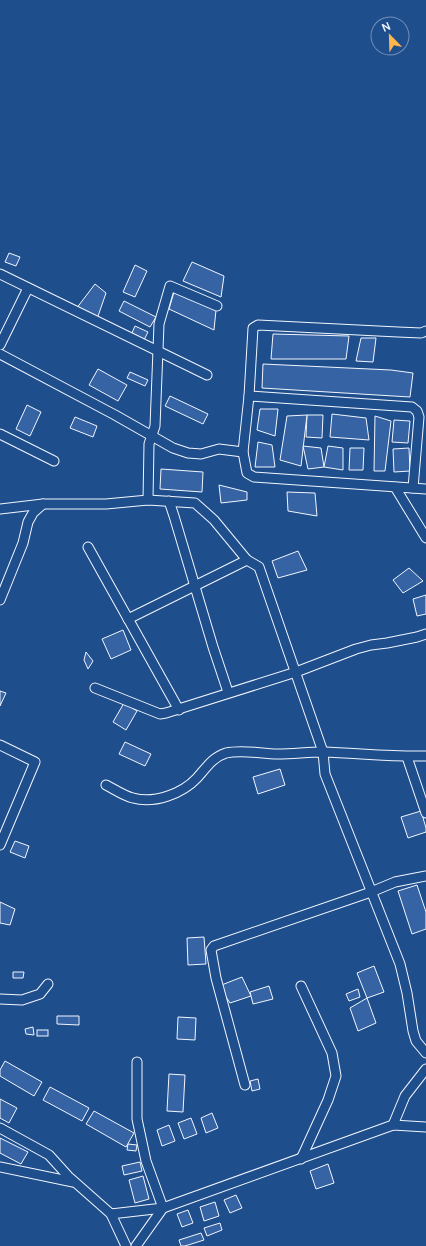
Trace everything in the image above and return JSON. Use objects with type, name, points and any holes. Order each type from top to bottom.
[{"type":"street","points":[[0,274],[208,375]]},
{"type":"street","points":[[148,500],[149,444],[155,426],[158,324],[170,286],[217,306]]},
{"type":"street","points":[[0,345],[28,288]]},
{"type":"street","points":[[426,331],[421,333],[258,325],[253,328],[249,396],[243,452],[247,473],[254,477],[426,489]]},
{"type":"street","points":[[0,354],[152,435],[173,448],[188,453],[201,454],[219,449],[243,452]]},
{"type":"street","points":[[249,396],[412,407],[417,412],[419,417],[413,488]]},
{"type":"street","points":[[0,434],[54,461]]},
{"type":"street","points":[[395,487],[426,538]]},
{"type":"street","points":[[0,509],[43,504],[106,504],[148,500],[195,503],[214,520],[247,560],[259,567],[323,752],[325,774],[400,964],[416,1041],[426,1053]]},
{"type":"street","points":[[168,501],[174,516],[194,586],[228,692]]},
{"type":"street","points":[[0,600],[23,543],[28,522],[33,513],[43,504]]},
{"type":"street","points":[[88,547],[179,710]]},
{"type":"street","points":[[128,619],[247,560]]},
{"type":"street","points":[[95,688],[160,714],[179,710],[228,692],[296,672],[356,649],[426,634]]},
{"type":"street","points":[[0,745],[35,762],[0,845]]},
{"type":"street","points":[[106,785],[131,798],[142,800],[155,799],[174,793],[190,784],[217,756],[240,751],[276,754],[323,752],[426,756]]},
{"type":"street","points":[[407,756],[426,813]]},
{"type":"street","points":[[245,1085],[216,978],[211,950],[214,946],[371,892],[395,882],[426,876]]},
{"type":"street","points":[[0,1000],[22,1000],[40,994],[48,984]]},
{"type":"street","points":[[301,986],[332,1053],[336,1076],[328,1100],[301,1159]]},
{"type":"street","points":[[138,1062],[137,1119],[146,1161],[164,1208]]},
{"type":"street","points":[[393,1125],[405,1096],[426,1069]]},
{"type":"street","points":[[111,1214],[164,1208],[393,1125],[426,1127]]},
{"type":"street","points":[[0,1128],[50,1155],[68,1176],[111,1214],[126,1246]]},
{"type":"street","points":[[0,1166],[75,1182]]},
{"type":"street","points":[[136,1246],[164,1208]]},
{"type":"building","points":[[9,253],[20,257],[16,266],[5,262]]},
{"type":"building","points":[[192,262],[224,276],[221,297],[183,281]]},
{"type":"building","points":[[135,265],[147,271],[135,297],[123,292]]},
{"type":"building","points":[[95,284],[106,293],[97,319],[76,309]]},
{"type":"building","points":[[174,292],[216,310],[214,330],[169,309]]},
{"type":"building","points":[[124,301],[156,317],[150,327],[119,311]]},
{"type":"building","points":[[135,326],[148,332],[144,340],[131,335]]},
{"type":"building","points":[[273,334],[349,336],[346,359],[271,359]]},
{"type":"building","points":[[361,338],[376,338],[373,362],[356,361]]},
{"type":"building","points":[[263,364],[391,370],[413,373],[410,397],[262,388]]},
{"type":"building","points":[[98,369],[127,385],[118,401],[89,385]]},
{"type":"building","points":[[130,372],[148,380],[145,386],[127,378]]},
{"type":"building","points":[[170,396],[208,414],[203,424],[165,406]]},
{"type":"building","points":[[27,405],[41,412],[30,436],[16,429]]},
{"type":"building","points":[[260,409],[278,409],[275,436],[257,430]]},
{"type":"building","points":[[332,414],[366,418],[369,440],[330,437]]},
{"type":"building","points":[[307,415],[323,415],[322,438],[306,437]]},
{"type":"building","points":[[307,415],[301,466],[280,460],[287,416]]},
{"type":"building","points":[[375,416],[391,421],[385,471],[374,471]]},
{"type":"building","points":[[75,417],[97,426],[93,437],[70,428]]},
{"type":"building","points":[[394,420],[410,421],[408,443],[392,442]]},
{"type":"building","points":[[258,442],[272,445],[275,467],[255,467]]},
{"type":"building","points":[[303,446],[321,448],[324,467],[308,469]]},
{"type":"building","points":[[328,446],[343,448],[343,470],[324,467]]},
{"type":"building","points":[[350,448],[364,448],[363,470],[349,470]]},
{"type":"building","points":[[409,448],[410,471],[394,472],[393,449]]},
{"type":"building","points":[[161,469],[203,472],[202,492],[160,489]]},
{"type":"building","points":[[219,485],[247,492],[247,500],[221,503]]},
{"type":"building","points":[[287,492],[315,493],[317,516],[288,511]]},
{"type":"building","points":[[298,551],[307,570],[278,578],[272,561]]},
{"type":"building","points":[[409,568],[423,581],[403,593],[393,580]]},
{"type":"building","points":[[426,595],[426,614],[417,616],[413,599]]},
{"type":"building","points":[[123,630],[131,650],[111,659],[102,639]]},
{"type":"building","points":[[86,652],[93,661],[88,669],[84,660]]},
{"type":"building","points":[[0,691],[6,693],[0,706]]},
{"type":"building","points":[[124,703],[137,711],[126,730],[113,722]]},
{"type":"building","points":[[125,742],[151,754],[145,766],[119,754]]},
{"type":"building","points":[[280,769],[285,785],[258,794],[253,777]]},
{"type":"building","points":[[421,811],[426,832],[408,838],[401,817]]},
{"type":"building","points":[[15,841],[29,846],[25,858],[10,852]]},
{"type":"building","points":[[417,885],[426,912],[426,929],[412,934],[398,891]]},
{"type":"building","points":[[0,902],[15,909],[10,925],[0,923]]},
{"type":"building","points":[[204,937],[206,964],[188,965],[187,938]]},
{"type":"building","points":[[374,966],[384,992],[367,998],[357,973]]},
{"type":"building","points":[[13,972],[24,972],[23,978],[13,978]]},
{"type":"building","points":[[242,977],[251,996],[230,1003],[219,986]]},
{"type":"building","points":[[269,986],[273,999],[253,1004],[250,992]]},
{"type":"building","points":[[358,989],[360,997],[349,1001],[346,994]]},
{"type":"building","points":[[367,998],[376,1023],[358,1031],[350,1008]]},
{"type":"building","points":[[57,1016],[79,1016],[79,1025],[57,1024]]},
{"type":"building","points":[[178,1017],[196,1018],[195,1040],[177,1039]]},
{"type":"building","points":[[33,1027],[34,1035],[26,1034],[25,1029]]},
{"type":"building","points":[[37,1030],[48,1030],[48,1036],[37,1036]]},
{"type":"building","points":[[5,1061],[42,1082],[34,1096],[0,1076],[0,1070]]},
{"type":"building","points":[[169,1074],[185,1075],[183,1112],[167,1111]]},
{"type":"building","points":[[258,1079],[260,1089],[252,1091],[250,1081]]},
{"type":"building","points":[[50,1087],[89,1108],[82,1121],[43,1100]]},
{"type":"building","points":[[0,1099],[17,1108],[9,1123],[0,1118]]},
{"type":"building","points":[[94,1111],[134,1133],[126,1147],[86,1124]]},
{"type":"building","points":[[212,1113],[218,1128],[206,1133],[201,1118]]},
{"type":"building","points":[[191,1118],[197,1134],[184,1139],[178,1123]]},
{"type":"building","points":[[169,1125],[175,1141],[162,1146],[157,1130]]},
{"type":"building","points":[[0,1138],[28,1152],[21,1164],[0,1153]]},
{"type":"building","points":[[128,1144],[137,1145],[136,1151],[127,1150]]},
{"type":"building","points":[[140,1162],[142,1171],[124,1175],[122,1166]]},
{"type":"building","points":[[328,1164],[334,1183],[316,1189],[310,1171]]},
{"type":"building","points":[[143,1176],[149,1199],[135,1203],[129,1180]]},
{"type":"building","points":[[236,1195],[242,1208],[230,1213],[224,1200]]},
{"type":"building","points":[[215,1202],[219,1216],[204,1221],[200,1207]]},
{"type":"building","points":[[188,1210],[193,1223],[182,1227],[177,1214]]},
{"type":"building","points":[[220,1223],[222,1230],[207,1236],[204,1228]]},
{"type":"building","points":[[201,1233],[204,1240],[181,1246],[179,1240]]}]
